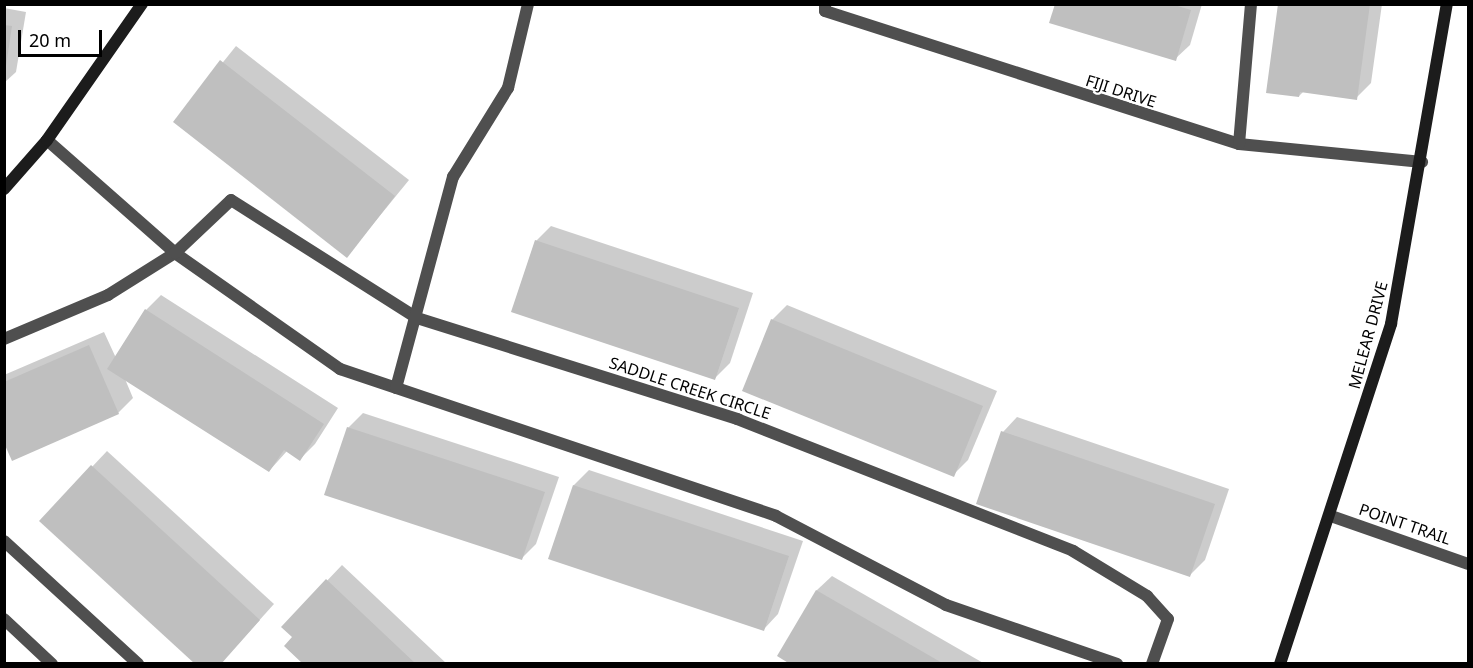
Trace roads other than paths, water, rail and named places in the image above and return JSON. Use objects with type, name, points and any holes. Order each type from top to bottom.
[{"type":"street","points":[[4,189],[47,140],[142,4]]},
{"type":"street","name":"MELEAR DRIVE","points":[[1280,663],[1331,516],[1391,324],[1422,162],[1447,4]]},
{"type":"lane","points":[[396,388],[417,318],[453,177],[508,88],[528,4]]},
{"type":"lane","name":"FIJI DRIVE","points":[[825,4],[825,11],[1239,144],[1422,162]]},
{"type":"lane","points":[[1239,144],[1251,4]]},
{"type":"lane","points":[[47,140],[175,253],[340,369],[776,516],[946,604],[1117,663]]},
{"type":"lane","name":"SADDLE CREEK CIRCLE","points":[[4,339],[108,295],[175,253],[231,200],[417,318],[737,419],[1072,551],[1147,596],[1168,619],[1152,663]]},
{"type":"lane","name":"POINT TRAIL","points":[[1331,516],[1468,564]]},
{"type":"lane","points":[[4,541],[138,663]]},
{"type":"lane","points":[[4,619],[52,663]]}]
